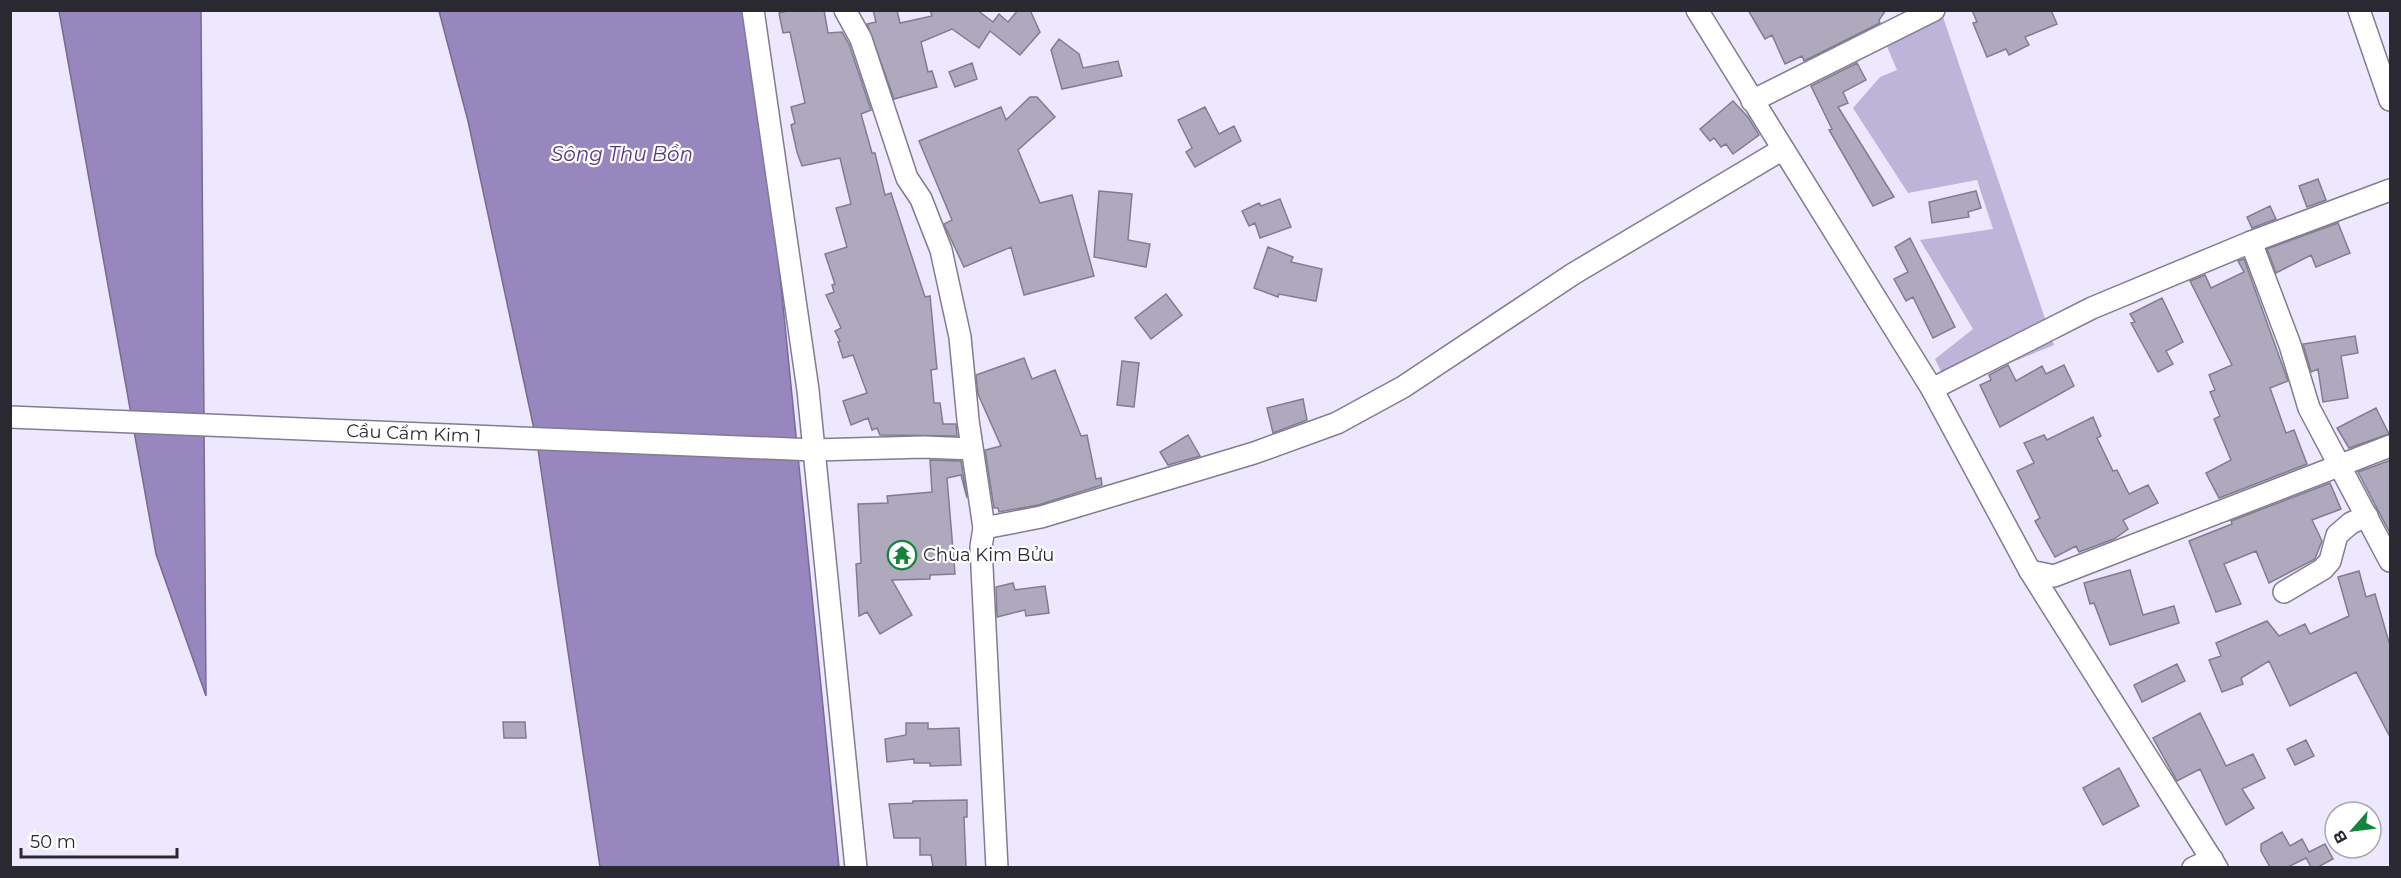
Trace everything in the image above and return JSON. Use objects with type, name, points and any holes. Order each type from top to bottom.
[{"type":"street","points":[[753,10],[808,390],[856,867]]},
{"type":"street","points":[[845,10],[861,39],[907,178],[921,199],[941,250],[960,337],[972,449],[984,528],[981,547],[997,867]]},
{"type":"street","points":[[1697,10],[1932,389],[2030,571],[2215,863],[2193,867]]},
{"type":"street","points":[[1752,101],[1934,10]]},
{"type":"street","points":[[2359,10],[2391,100]]},
{"type":"street","points":[[984,528],[1041,517],[1254,453],[1337,423],[1403,387],[1573,274],[1783,149]]},
{"type":"street","points":[[1932,389],[2092,308],[2251,242],[2391,190]]},
{"type":"street","points":[[2251,242],[2290,345],[2309,408],[2391,561]]},
{"type":"street","name":"Cầu Cẩm Kim 1","points":[[10,417],[814,450],[924,447],[972,449]]},
{"type":"street","points":[[2030,571],[2054,576],[2391,446]]},
{"type":"street","points":[[2284,592],[2323,569],[2330,561],[2337,535],[2351,523],[2367,516]]},
{"type":"shaded area","points":[[1942,14],[2054,345],[1949,388],[1935,359],[1973,329],[1920,240],[1993,229],[1977,180],[1908,193],[1853,108],[1880,77],[1897,70],[1883,37]]},
{"type":"water","points":[[59,11],[201,11],[206,696],[156,554]]},
{"type":"water","name":"Sông Thu Bồn","points":[[439,11],[742,11],[768,155],[839,867],[600,867],[537,443],[468,121]]},
{"type":"building","points":[[791,10],[824,10],[828,33],[842,32],[849,44],[871,110],[861,114],[872,153],[875,153],[885,195],[891,193],[925,297],[930,296],[937,369],[931,370],[934,403],[940,403],[943,424],[956,424],[957,436],[880,435],[877,428],[872,430],[868,418],[851,425],[843,401],[867,393],[853,355],[843,358],[838,342],[840,341],[835,331],[841,328],[826,295],[834,292],[832,285],[835,284],[825,254],[847,247],[836,208],[851,204],[840,158],[802,166],[797,152],[791,125],[795,123],[791,107],[805,103],[790,32],[783,33],[779,13]]},
{"type":"building","points":[[873,10],[897,10],[900,23],[932,16],[930,10],[977,10],[993,22],[999,14],[1008,22],[1018,10],[1030,10],[1040,32],[1020,55],[990,31],[979,48],[952,29],[921,42],[928,72],[932,71],[937,87],[894,99],[867,24],[876,22]]},
{"type":"building","points":[[1748,10],[1886,10],[1879,20],[1880,23],[1804,61],[1802,56],[1785,64],[1772,35],[1765,39]]},
{"type":"building","points":[[1972,10],[2051,10],[2057,24],[2025,37],[2029,45],[2009,55],[2006,49],[1987,57],[1973,23],[1977,22]]},
{"type":"building","points":[[1059,39],[1079,54],[1083,68],[1118,61],[1122,76],[1062,89],[1051,50]]},
{"type":"building","points":[[972,63],[977,79],[955,87],[949,72]]},
{"type":"building","points":[[1857,63],[1866,80],[1843,92],[1848,103],[1838,107],[1894,197],[1873,206],[1829,130],[1832,129],[1811,86]]},
{"type":"building","points":[[1030,97],[1037,97],[1055,117],[1018,150],[1040,203],[1072,195],[1094,276],[1024,295],[1011,247],[964,267],[944,224],[952,220],[919,141],[1001,107],[1006,120]]},
{"type":"building","points":[[1733,101],[1748,117],[1759,135],[1733,154],[1726,144],[1721,147],[1714,138],[1710,141],[1700,129]]},
{"type":"building","points":[[1205,107],[1219,134],[1234,126],[1241,141],[1195,167],[1186,152],[1192,148],[1178,120]]},
{"type":"building","points":[[2318,179],[2326,200],[2307,207],[2299,186]]},
{"type":"building","points":[[1099,191],[1132,194],[1128,240],[1150,244],[1146,267],[1094,257]]},
{"type":"building","points":[[1976,191],[1981,208],[1968,212],[1969,217],[1932,223],[1929,202]]},
{"type":"building","points":[[1280,199],[1291,227],[1260,238],[1255,223],[1249,226],[1242,211],[1259,203],[1261,206]]},
{"type":"building","points":[[2270,206],[2276,219],[2252,228],[2247,217]]},
{"type":"building","points":[[2338,223],[2350,253],[2316,267],[2311,255],[2276,273],[2267,249]]},
{"type":"building","points":[[1910,238],[1955,327],[1933,338],[1913,297],[1906,301],[1894,279],[1908,272],[1895,247]]},
{"type":"building","points":[[1268,247],[1293,257],[1291,262],[1322,269],[1316,301],[1279,294],[1278,297],[1254,288]]},
{"type":"building","points":[[2244,259],[2288,381],[2270,388],[2286,433],[2294,430],[2307,464],[2219,498],[2206,473],[2231,460],[2214,419],[2220,416],[2210,392],[2215,390],[2209,375],[2232,365],[2190,281],[2205,275],[2211,288],[2244,272],[2238,261]]},
{"type":"building","points":[[1166,294],[1182,315],[1151,339],[1135,318]]},
{"type":"building","points":[[2162,298],[2183,342],[2166,351],[2173,364],[2158,372],[2131,323],[2135,322],[2130,314]]},
{"type":"building","points":[[2355,336],[2358,353],[2341,356],[2348,398],[2323,402],[2318,369],[2311,372],[2303,344]]},
{"type":"building","points":[[1024,358],[1032,379],[1055,370],[1081,436],[1087,435],[1096,479],[1101,478],[1102,485],[1038,505],[999,512],[998,508],[994,508],[985,450],[1001,446],[978,394],[976,375]]},
{"type":"building","points":[[1122,361],[1139,363],[1134,407],[1117,405]]},
{"type":"building","points":[[2008,365],[2016,381],[2042,366],[2046,374],[2064,365],[2074,386],[2000,427],[1980,385],[1991,380],[1989,375]]},
{"type":"building","points":[[1303,399],[1307,420],[1273,433],[1267,408]]},
{"type":"building","points":[[2376,408],[2389,434],[2349,448],[2337,428]]},
{"type":"building","points":[[2093,417],[2101,436],[2097,438],[2113,471],[2117,470],[2129,494],[2148,485],[2158,503],[2123,520],[2128,529],[2114,539],[2079,552],[2076,546],[2055,557],[2035,521],[2040,518],[2017,471],[2034,463],[2024,443],[2044,435],[2047,440]]},
{"type":"building","points":[[1188,435],[1200,456],[1168,465],[1160,452]]},
{"type":"building","points":[[930,460],[961,461],[967,498],[961,475],[947,478],[955,574],[930,575],[930,579],[892,580],[912,615],[880,634],[867,612],[859,616],[856,564],[861,563],[858,504],[888,503],[887,496],[932,492]]},
{"type":"building","points":[[2391,460],[2391,535],[2358,472]]},
{"type":"building","points":[[2330,483],[2341,509],[2312,520],[2322,541],[2315,559],[2269,583],[2256,551],[2224,564],[2241,604],[2216,612],[2189,541],[2232,524],[2231,521]]},
{"type":"building","points":[[2130,570],[2143,615],[2174,606],[2179,623],[2110,645],[2094,603],[2090,604],[2084,583]]},
{"type":"building","points":[[2359,571],[2366,597],[2375,594],[2391,649],[2391,739],[2356,672],[2290,706],[2269,661],[2241,678],[2243,684],[2222,692],[2209,660],[2221,656],[2216,643],[2267,621],[2279,636],[2305,624],[2310,634],[2349,616],[2338,577]]},
{"type":"building","points":[[1013,583],[1015,590],[1045,586],[1049,613],[1026,616],[1025,610],[997,617],[996,587]]},
{"type":"building","points":[[2177,664],[2185,681],[2142,702],[2134,685]]},
{"type":"building","points":[[2200,713],[2226,766],[2253,754],[2265,778],[2242,789],[2254,808],[2226,825],[2200,769],[2177,781],[2153,738]]},
{"type":"building","points":[[503,722],[525,722],[526,738],[504,738]]},
{"type":"building","points":[[906,723],[928,723],[928,729],[959,728],[961,765],[930,766],[930,763],[914,763],[914,759],[887,762],[885,739],[906,735]]},
{"type":"building","points":[[2306,740],[2314,756],[2295,765],[2287,749]]},
{"type":"building","points":[[2119,768],[2139,806],[2103,825],[2083,788]]},
{"type":"building","points":[[967,800],[967,817],[964,817],[966,867],[933,867],[931,855],[920,855],[920,838],[894,838],[889,804]]},
{"type":"building","points":[[2282,832],[2290,846],[2302,839],[2309,852],[2323,845],[2323,860],[2331,860],[2318,867],[2311,867],[2306,858],[2288,867],[2270,867],[2261,851],[2261,844]]},
{"type":"place","name":"Chùa Kim Bửu","points":[[902,555]]}]
